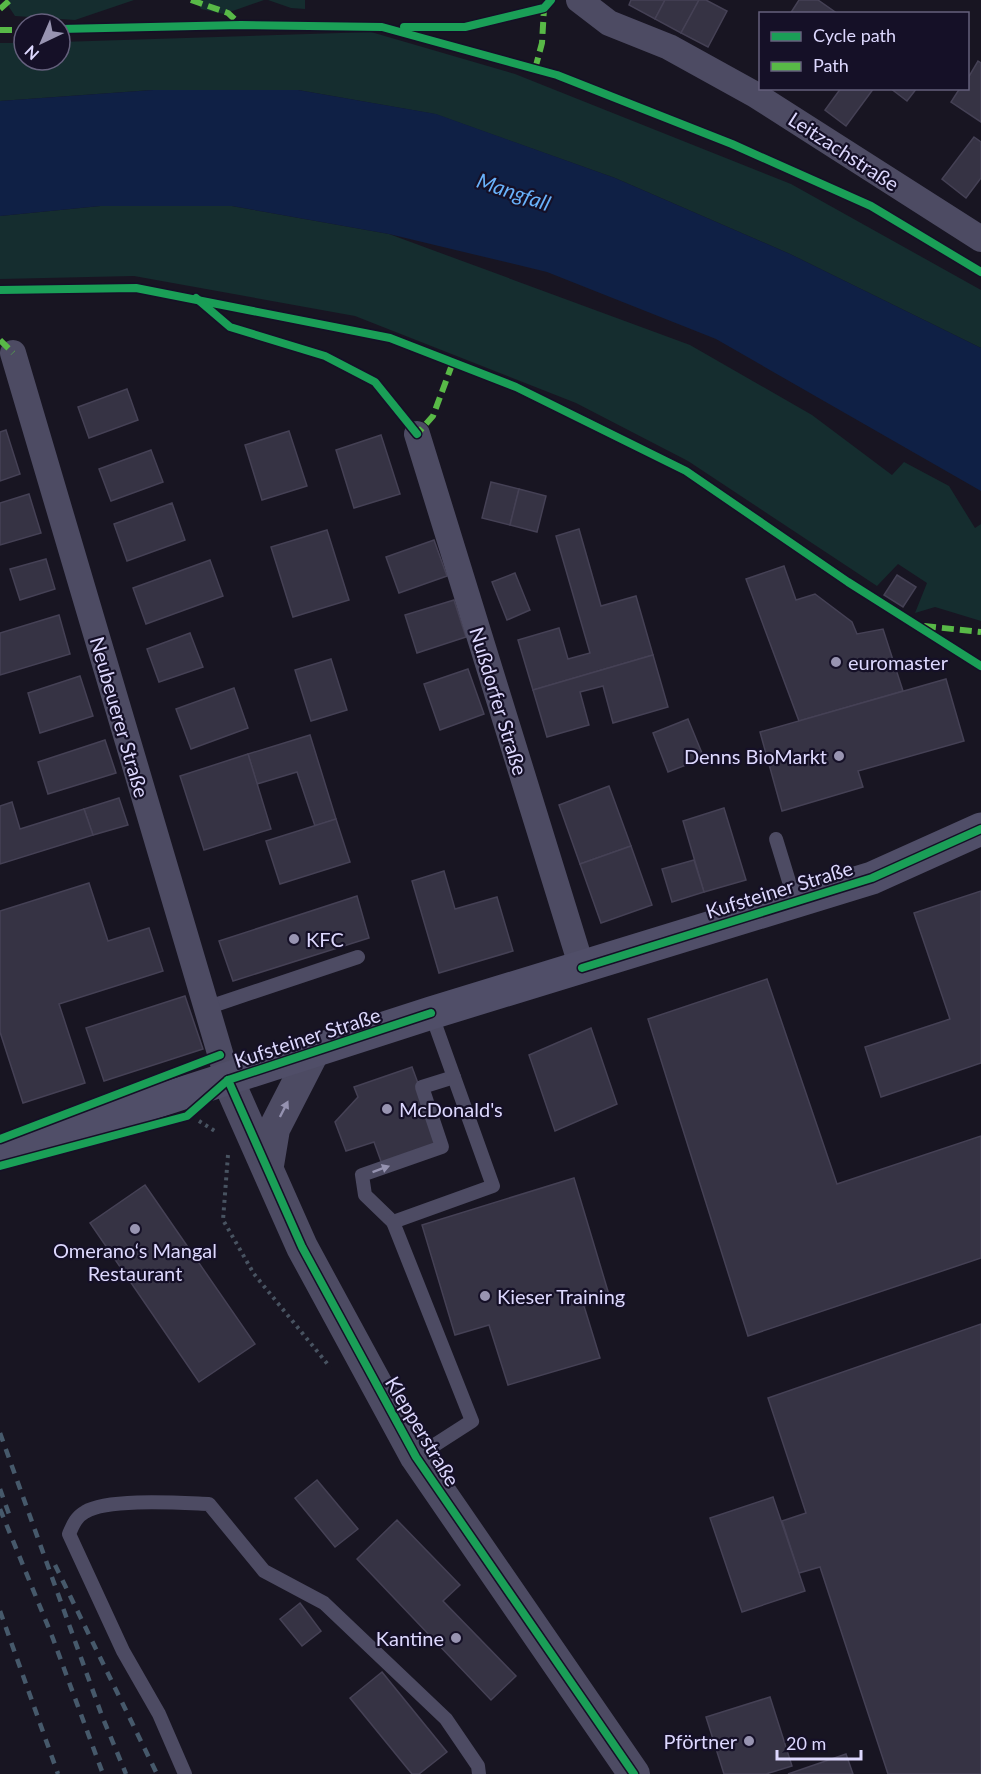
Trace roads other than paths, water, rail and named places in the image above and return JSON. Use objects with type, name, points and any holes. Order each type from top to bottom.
[{"type":"main road","name":"Kufsteiner Straße","points":[[0,1152],[313,1053],[431,1013],[872,878],[981,829]]},
{"type":"street","name":"Leitzachstraße","points":[[579,0],[609,23],[669,47],[754,94],[981,239]]},
{"type":"street","name":"Neubeuerer Straße","points":[[13,353],[228,1080]]},
{"type":"street","name":"Nußdorfer Straße","points":[[417,434],[582,968]]},
{"type":"street","points":[[268,1165],[274,1129],[313,1053]]},
{"type":"street","name":"Klepperstraße","points":[[228,1080],[325,1294],[416,1457],[634,1774]]},
{"type":"lane","points":[[776,839],[795,901]]},
{"type":"lane","points":[[206,1008],[358,957]]},
{"type":"lane","points":[[393,1222],[493,1186],[431,1013]]},
{"type":"lane","points":[[416,1457],[472,1421],[393,1222],[364,1195],[362,1175],[442,1147],[422,1087],[454,1077]]},
{"type":"lane","points":[[185,1774],[159,1714],[123,1651],[69,1534],[76,1519],[84,1512],[99,1506],[162,1502],[209,1504],[264,1571],[324,1604],[446,1719],[478,1766],[479,1774]]},
{"type":"water","name":"Mangfall","points":[[153,90],[298,90],[436,114],[615,178],[790,254],[981,348],[981,491],[716,339],[547,272],[389,234],[232,206],[100,206],[0,216],[0,101]]},
{"type":"railway","points":[[0,1433],[102,1716],[126,1774]]},
{"type":"railway","points":[[0,1489],[10,1517]]},
{"type":"railway","points":[[0,1509],[52,1636],[103,1774]]},
{"type":"railway","points":[[55,1565],[157,1774]]},
{"type":"railway","points":[[0,1611],[58,1774]]},
{"type":"place","name":"euromaster","points":[[836,662]]},
{"type":"place","name":"Denns BioMarkt","points":[[839,756]]},
{"type":"place","name":"KFC","points":[[294,939]]},
{"type":"place","name":"McDonald's","points":[[387,1109]]},
{"type":"place","name":"Omerano‘s Mangal Restaurant","points":[[135,1229]]},
{"type":"place","name":"Kieser Training","points":[[485,1296]]},
{"type":"place","name":"Kantine","points":[[456,1638]]},
{"type":"place","name":"Pförtner","points":[[749,1741]]}]
